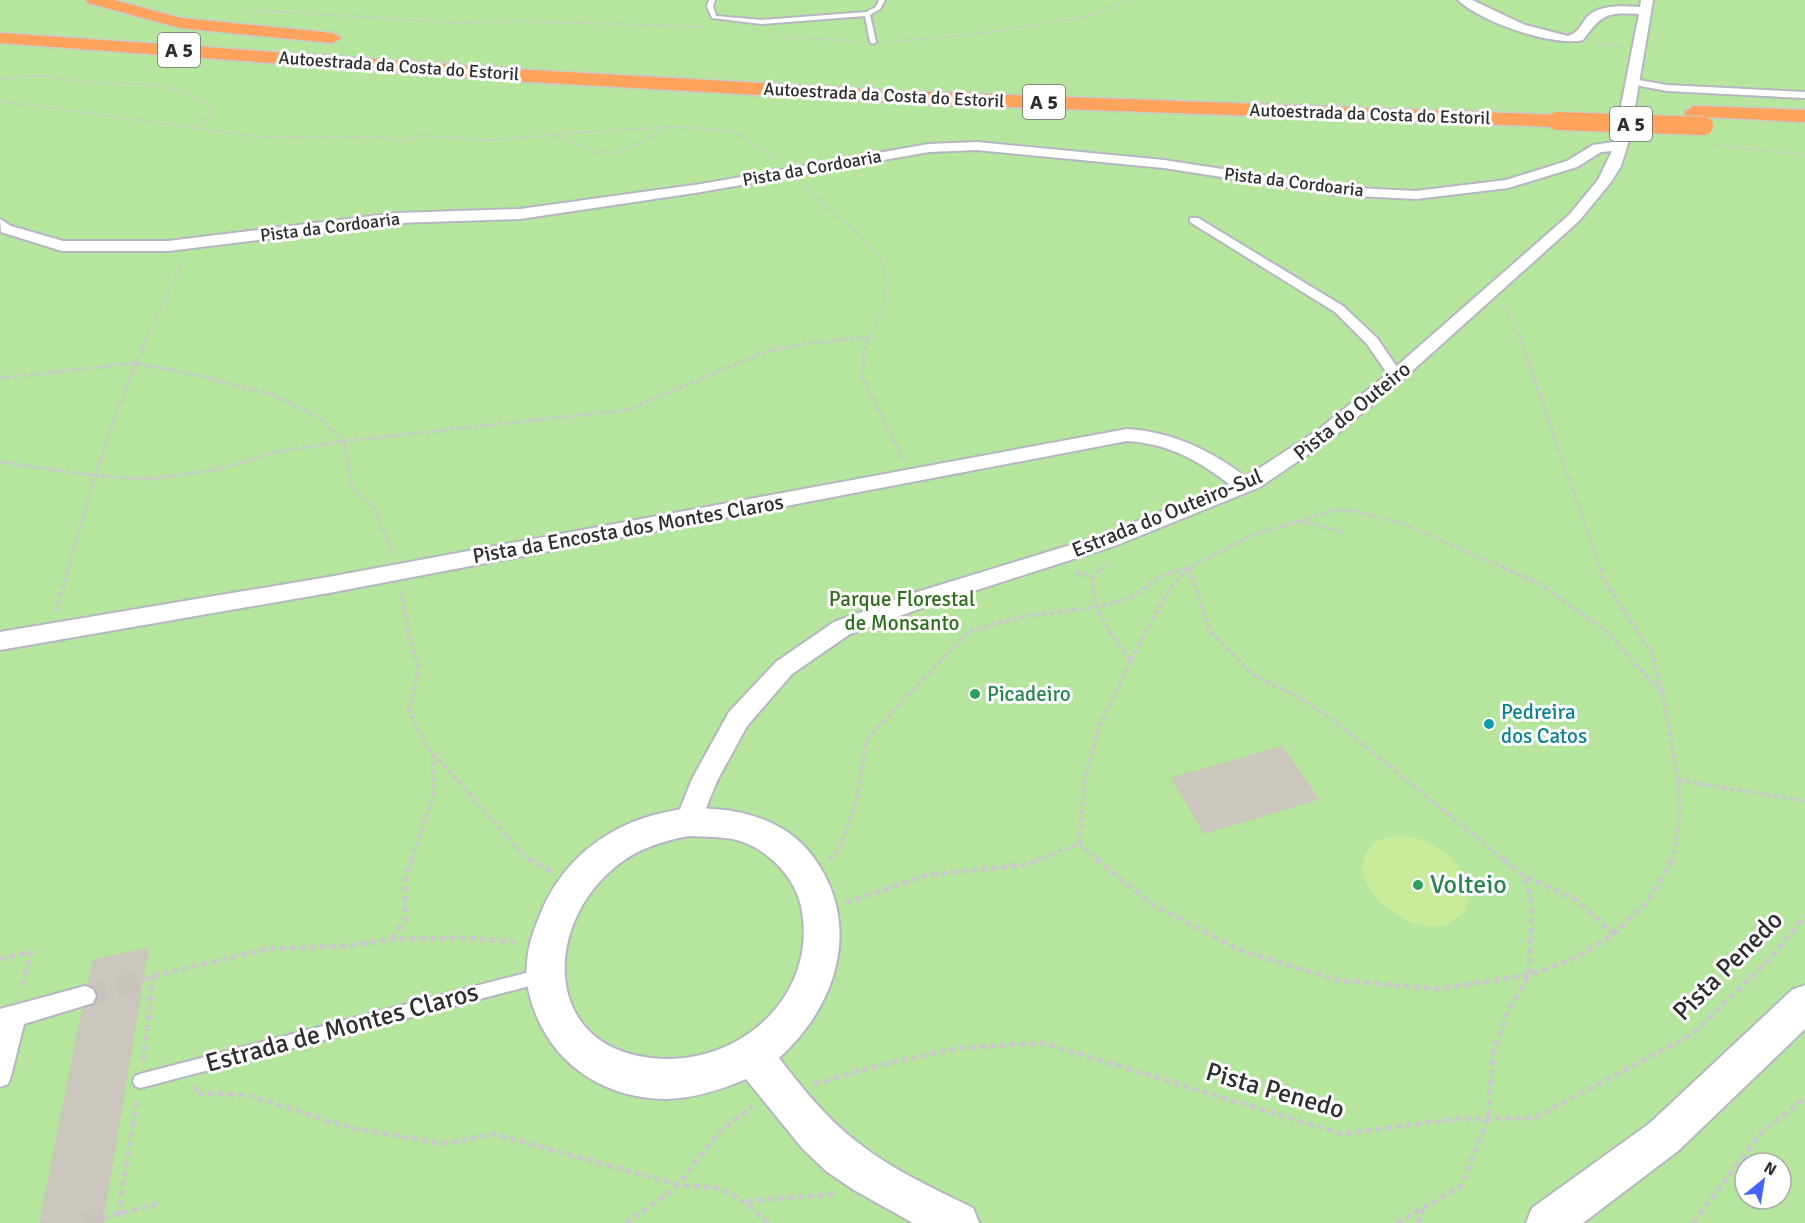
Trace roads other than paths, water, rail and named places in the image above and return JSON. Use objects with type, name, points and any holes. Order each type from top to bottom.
[{"type":"highway","points":[[94,0],[181,24],[345,39]]},
{"type":"highway","name":"Autoestrada da Costa do Estoril","points":[[0,26],[534,62],[1557,114],[1701,127],[1805,130]]},
{"type":"highway","points":[[136,29],[193,33],[283,45]]},
{"type":"highway","name":"Autoestrada da Costa do Estoril","points":[[0,38],[530,76],[899,97],[1557,114]]},
{"type":"highway","points":[[0,47],[172,59],[359,63]]},
{"type":"highway","points":[[502,57],[534,62]]},
{"type":"highway","name":"Autoestrada da Costa do Estoril","points":[[1701,127],[1805,116]]},
{"type":"street","points":[[1464,0],[1522,27],[1570,39],[1579,37],[1594,17],[1604,13],[1645,6]]},
{"type":"street","name":"Estrada do Outeiro-Sul","points":[[688,822],[705,779],[738,719],[784,668],[842,628],[922,599],[1110,540],[1244,486],[1325,434],[1396,376],[1574,218],[1604,182],[1614,166],[1620,146],[1640,50],[1645,6]]},
{"type":"street","points":[[1633,82],[1667,88],[1805,95]]},
{"type":"street","name":"Pista da Cordoaria","points":[[0,224],[6,229],[62,246],[189,244],[397,218],[520,214],[784,174],[929,148],[977,146],[1164,164],[1337,191],[1416,195],[1457,192],[1508,184],[1572,164],[1598,148],[1620,146]]},
{"type":"street","points":[[1194,220],[1339,309],[1372,341],[1396,376]]},
{"type":"street","name":"Pista da Encosta dos Montes Claros","points":[[0,641],[397,572],[912,477],[1079,442],[1145,435],[1178,443],[1244,486]]},
{"type":"street","points":[[688,822],[725,823],[759,833],[789,852],[816,896],[824,943],[820,964],[803,1004],[781,1032],[752,1055],[708,1074],[660,1080],[615,1070],[579,1047],[555,1015],[546,958],[558,910],[576,881],[599,858],[627,840],[657,828],[688,822]]},
{"type":"street","points":[[0,1076],[8,1018],[85,996]]},
{"type":"street","points":[[1547,1223],[1664,1137],[1805,1003]]},
{"type":"street","points":[[752,1055],[782,1094],[841,1155],[883,1183],[958,1223]]},
{"type":"lane","points":[[712,0],[710,6],[714,17],[733,21],[805,20],[867,14],[878,8],[882,0]]},
{"type":"lane","points":[[867,14],[873,42]]},
{"type":"lane","name":"Estrada de Montes Claros","points":[[140,1081],[546,958]]},
{"type":"tunnel","points":[[85,996],[143,980]]},
{"type":"tunnel","points":[[85,1223],[103,1218]]},
{"type":"place","name":"Picadeiro","points":[[975,694]]},
{"type":"place","name":"Pedreira dos Catos","points":[[1489,724]]},
{"type":"place","name":"Volteio","points":[[1418,885]]},
{"type":"park label","name":"Parque Florestal de Monsanto","points":[[902,611]]}]
